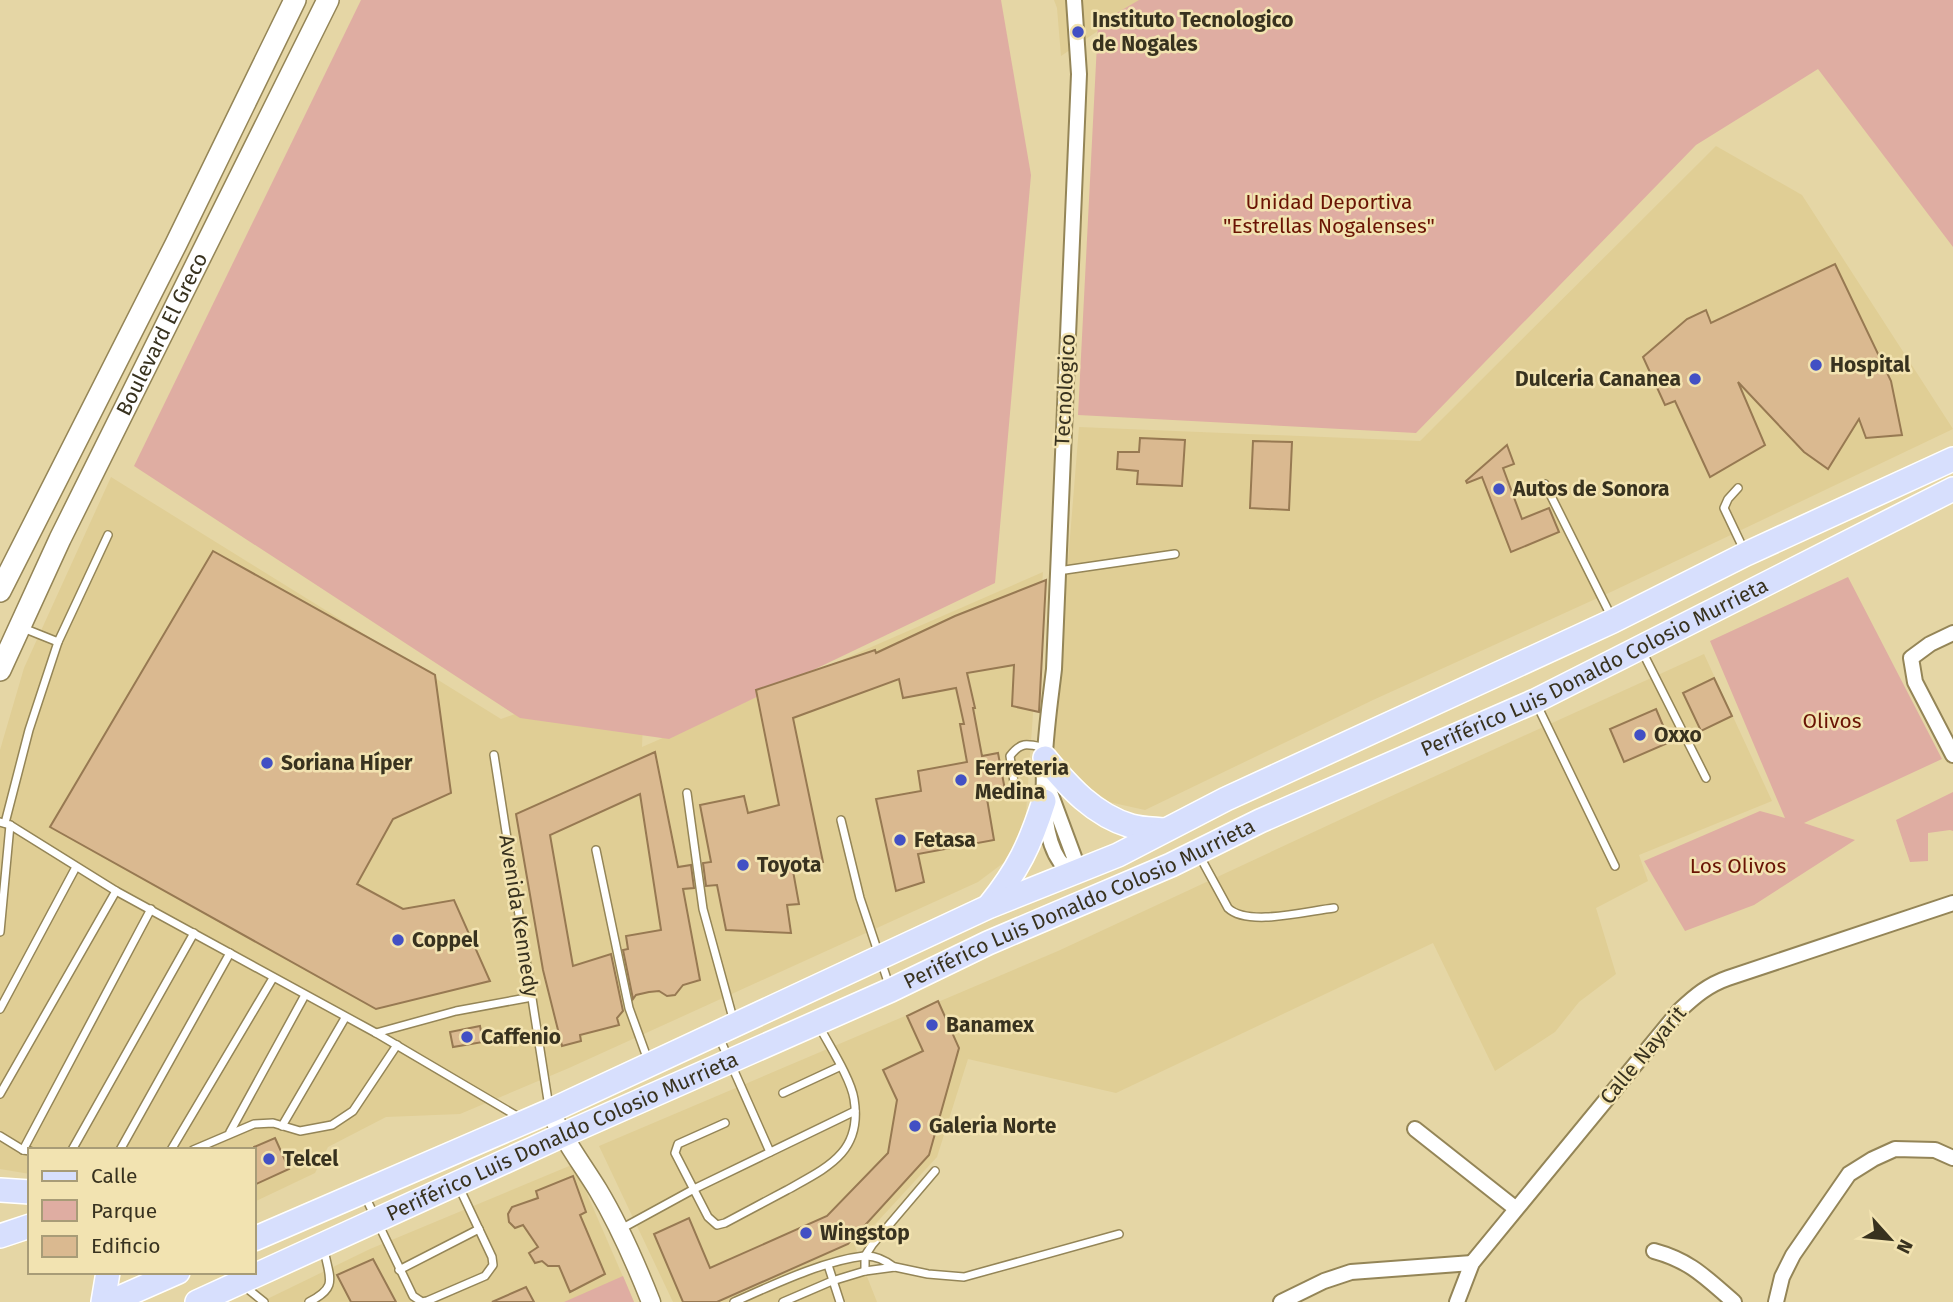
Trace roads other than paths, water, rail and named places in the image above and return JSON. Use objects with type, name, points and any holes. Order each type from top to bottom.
[{"type":"main road","name":"Boulevard El Greco","points":[[0,591],[176,244],[295,0]]},
{"type":"main road","name":"Boulevard El Greco","points":[[0,670],[18,626],[328,0]]},
{"type":"main road","points":[[176,244],[200,257]]},
{"type":"main road","name":"Periférico Luis Donaldo Colosio Murrieta","points":[[258,1236],[526,1122],[988,908],[1118,855],[1226,799],[1613,621],[1746,554],[1953,459]]},
{"type":"main road","name":"Periférico Luis Donaldo Colosio Murrieta","points":[[197,1302],[227,1291],[563,1135],[891,990],[988,943],[1171,865],[1281,812],[1535,702],[1756,587],[1953,489]]},
{"type":"main road","points":[[988,908],[1008,883],[1027,851],[1045,772],[1068,786],[1094,808],[1132,827],[1164,830]]},
{"type":"main road","points":[[988,943],[991,933],[1001,922],[1048,896],[1071,872],[1096,871],[1136,863],[1171,865]]},
{"type":"main road","points":[[0,1190],[28,1192]]},
{"type":"main road","points":[[0,1236],[28,1227]]},
{"type":"main road","points":[[103,1302],[108,1274]]},
{"type":"main road","points":[[110,1302],[173,1274]]},
{"type":"street","name":"Tecnologico","points":[[1045,772],[1074,857],[1071,872],[1063,867],[1054,853],[1045,825],[1045,772],[1054,668],[1079,87],[1074,0]]},
{"type":"street","points":[[1953,633],[1930,644],[1911,658],[1915,682],[1953,755]]},
{"type":"street","name":"Calle Nayarit","points":[[1457,1302],[1472,1263],[1680,1010],[1696,995],[1728,978],[1953,903]]},
{"type":"street","name":"Avenida Kennedy","points":[[550,1111],[600,1192],[635,1262],[651,1302]]},
{"type":"street","points":[[1415,1129],[1515,1208]]},
{"type":"street","points":[[1776,1302],[1782,1278],[1793,1255],[1849,1174],[1873,1158],[1895,1149],[1935,1150],[1953,1158]]},
{"type":"street","points":[[1654,1251],[1676,1257],[1694,1268],[1734,1302]]},
{"type":"street","points":[[1281,1302],[1324,1281],[1351,1272],[1472,1263]]},
{"type":"lane","points":[[1545,484],[1613,621]]},
{"type":"lane","points":[[1738,488],[1724,508],[1746,554]]},
{"type":"lane","points":[[0,932],[5,823],[29,730],[58,642],[108,535]]},
{"type":"lane","points":[[1057,571],[1175,554]]},
{"type":"lane","points":[[18,626],[58,642]]},
{"type":"lane","points":[[1641,648],[1706,778]]},
{"type":"lane","points":[[1535,702],[1615,866]]},
{"type":"lane","points":[[1016,795],[1010,756],[1016,748],[1025,744],[1045,772]]},
{"type":"lane","name":"Avenida Kennedy","points":[[494,755],[550,1111]]},
{"type":"lane","points":[[687,793],[703,909],[730,1061],[770,1152]]},
{"type":"lane","points":[[841,820],[860,898],[891,990]]},
{"type":"lane","points":[[5,823],[116,891],[376,1033],[526,1122]]},
{"type":"lane","points":[[596,850],[629,1008],[650,1065]]},
{"type":"lane","points":[[1198,853],[1234,915],[1258,917],[1334,908]]},
{"type":"lane","points":[[0,1009],[76,867]]},
{"type":"lane","points":[[0,1094],[116,891]]},
{"type":"lane","points":[[0,1136],[26,1151],[151,909]]},
{"type":"lane","points":[[73,1148],[194,933]]},
{"type":"lane","points":[[121,1148],[230,953]]},
{"type":"lane","points":[[172,1148],[273,978]]},
{"type":"lane","points":[[230,1132],[306,995]]},
{"type":"lane","points":[[376,1033],[456,1011],[532,997]]},
{"type":"lane","points":[[282,1126],[345,1018]]},
{"type":"lane","points":[[725,1123],[678,1144],[675,1158],[708,1217],[717,1225],[831,1166],[845,1149],[852,1134],[855,1111],[850,1087],[818,1022]]},
{"type":"lane","points":[[197,1148],[230,1132],[264,1123],[300,1131],[332,1125],[353,1111],[397,1045]]},
{"type":"lane","points":[[783,1093],[839,1067]]},
{"type":"lane","points":[[619,1230],[694,1189],[855,1111]]},
{"type":"lane","points":[[864,1271],[865,1256],[935,1171]]},
{"type":"lane","points":[[363,1192],[399,1270],[413,1296],[422,1302],[485,1276],[491,1270],[493,1261],[457,1184]]},
{"type":"lane","points":[[399,1270],[479,1229]]},
{"type":"lane","points":[[783,1302],[832,1280],[864,1271],[895,1267],[928,1274],[964,1277],[1119,1234]]},
{"type":"lane","points":[[309,1302],[328,1289],[323,1245]]},
{"type":"lane","points":[[734,1302],[805,1272],[865,1256],[885,1260],[895,1267]]},
{"type":"lane","points":[[828,1265],[840,1302]]},
{"type":"lane","points":[[227,1291],[264,1302]]},
{"type":"place","name":"Instituto Tecnologico de Nogales","points":[[1078,32]]},
{"type":"place","name":"Hospital","points":[[1816,365]]},
{"type":"place","name":"Dulceria Cananea","points":[[1695,379]]},
{"type":"place","name":"Autos de Sonora","points":[[1499,489]]},
{"type":"place","name":"Oxxo","points":[[1640,735]]},
{"type":"place","name":"Soriana Híper","points":[[267,763]]},
{"type":"place","name":"Ferreteria Medina","points":[[961,780]]},
{"type":"place","name":"Fetasa","points":[[900,840]]},
{"type":"place","name":"Toyota","points":[[743,865]]},
{"type":"place","name":"Coppel","points":[[398,940]]},
{"type":"place","name":"Banamex","points":[[932,1025]]},
{"type":"place","name":"Caffenio","points":[[467,1037]]},
{"type":"place","name":"Galeria Norte","points":[[915,1126]]},
{"type":"place","name":"Telcel","points":[[269,1159]]},
{"type":"place","name":"Wingstop","points":[[806,1233]]},
{"type":"park label","name":"Unidad Deportiva \"Estrellas Nogalenses\"","points":[[1329,214]]},
{"type":"park label","name":"Olivos","points":[[1832,721]]},
{"type":"park label","name":"Los Olivos","points":[[1738,866]]}]
